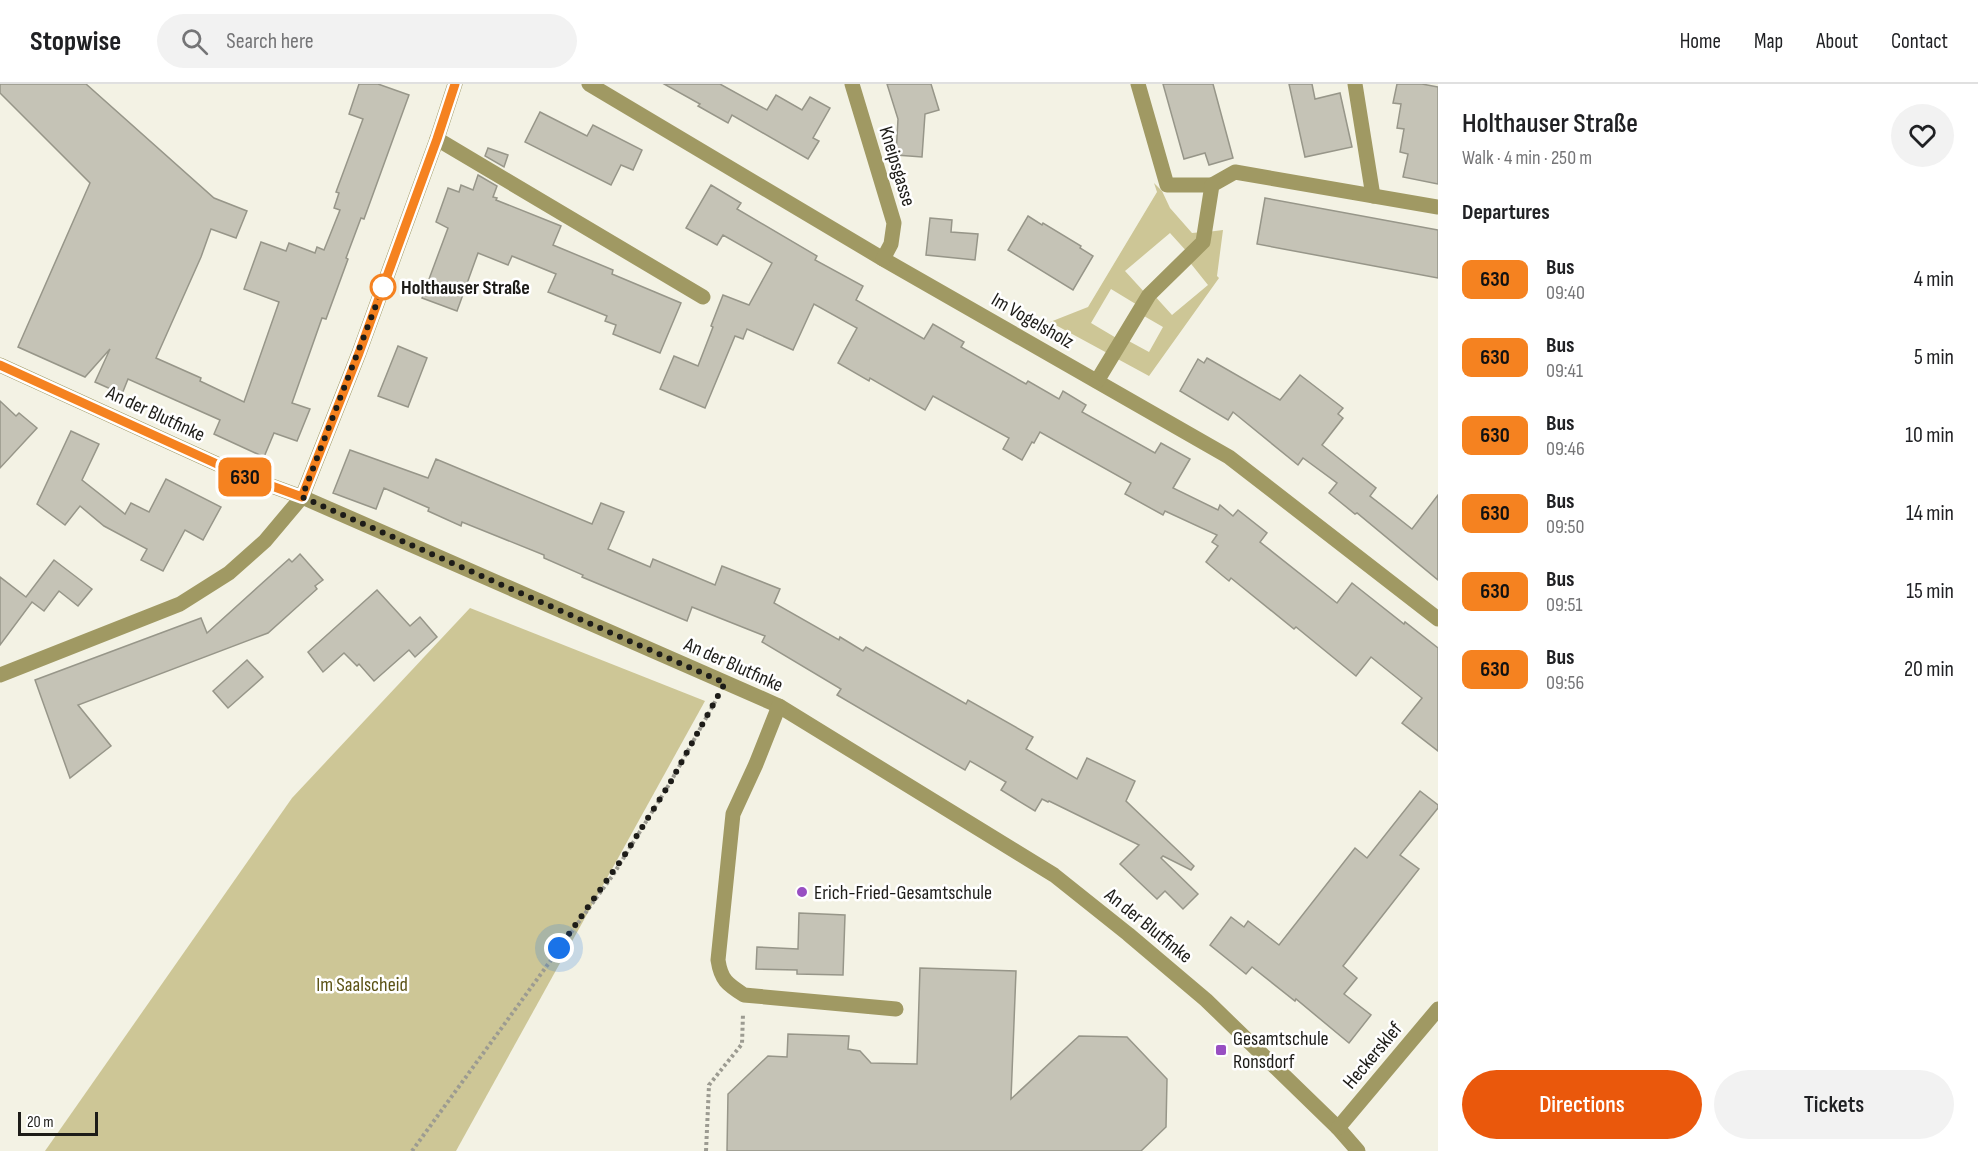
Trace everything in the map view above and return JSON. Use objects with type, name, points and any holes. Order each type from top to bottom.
[{"type":"street","points":[[0,675],[180,604],[229,573],[265,541],[302,497],[359,353],[455,84]]},
{"type":"street","name":"Im Vogelsholz","points":[[589,84],[883,259],[1229,457],[1438,619]]},
{"type":"street","name":"Kneipsgasse","points":[[852,84],[894,223],[891,244],[883,259]]},
{"type":"street","points":[[1138,84],[1167,185],[1212,185],[1235,172],[1438,207]]},
{"type":"street","points":[[1355,84],[1373,196]]},
{"type":"street","points":[[437,139],[703,297]]},
{"type":"street","points":[[1097,381],[1149,296],[1203,242],[1212,185]]},
{"type":"street","name":"An der Blutfinke","points":[[0,365],[239,474],[302,497],[779,706],[1054,875],[1206,1000],[1338,1128],[1358,1151]]},
{"type":"street","points":[[779,706],[733,814],[718,960],[720,974],[731,987],[744,995],[896,1009]]},
{"type":"street","name":"Heckersklef","points":[[1338,1128],[1438,1009]]},
{"type":"path","points":[[411,1151],[613,875],[670,783],[725,683]]},
{"type":"path","points":[[706,1151],[709,1084],[742,1044],[744,995]]},
{"type":"green space","points":[[1154,183],[1162,191],[1170,208],[1192,233],[1203,232],[1189,254],[1170,233],[1125,271],[1146,294],[1139,306],[1111,289],[1091,323],[1118,339],[1109,354],[1050,322],[1088,307],[1157,192]]},
{"type":"green space","points":[[1223,230],[1217,276],[1219,278],[1149,376],[1114,357],[1125,339],[1149,352],[1163,327],[1137,312],[1153,294],[1172,315],[1208,285],[1188,260],[1207,232]]},
{"type":"green space","name":"Im Saalscheid","points":[[470,608],[705,701],[456,1151],[45,1151],[292,798]]},
{"type":"building","points":[[0,84],[86,84],[214,198],[247,211],[236,238],[211,229],[156,358],[201,378],[200,381],[244,402],[279,302],[244,289],[261,242],[286,251],[289,243],[315,253],[317,247],[324,250],[340,210],[334,208],[339,193],[336,192],[363,119],[349,114],[359,84],[378,84],[409,95],[364,219],[361,218],[346,258],[348,259],[326,319],[322,318],[292,403],[310,409],[297,441],[274,433],[264,457],[214,434],[220,420],[128,379],[122,394],[95,382],[110,349],[85,377],[18,347],[90,183],[0,93]]},
{"type":"building","points":[[664,84],[720,84],[767,110],[776,95],[802,110],[810,97],[830,108],[813,138],[819,141],[808,159],[732,115],[728,123]]},
{"type":"building","points":[[887,84],[931,84],[939,110],[925,114],[922,157],[896,155],[898,119]]},
{"type":"building","points":[[1163,84],[1213,84],[1233,158],[1209,165],[1205,153],[1184,159]]},
{"type":"building","points":[[1289,84],[1312,84],[1315,99],[1340,93],[1352,147],[1305,157]]},
{"type":"building","points":[[1397,84],[1422,84],[1438,87],[1438,184],[1403,177],[1408,154],[1400,152],[1404,129],[1397,128],[1401,104],[1393,103]]},
{"type":"building","points":[[540,112],[587,136],[593,125],[642,150],[633,170],[621,165],[611,185],[525,142]]},
{"type":"building","points":[[488,148],[508,155],[504,167],[485,156]]},
{"type":"building","points":[[478,175],[497,186],[493,197],[497,198],[496,200],[561,226],[553,245],[613,270],[612,274],[681,303],[660,353],[613,334],[616,325],[605,321],[607,316],[548,292],[556,274],[512,256],[508,265],[478,253],[457,311],[422,298],[448,228],[436,222],[448,188],[459,192],[461,185],[473,190]]},
{"type":"building","points":[[711,185],[741,203],[737,209],[817,256],[815,260],[863,286],[856,300],[924,339],[933,324],[964,342],[961,347],[1026,384],[1028,381],[1059,399],[1063,391],[1086,405],[1082,412],[1155,453],[1161,443],[1190,459],[1173,488],[1218,510],[1220,505],[1233,516],[1238,510],[1267,533],[1260,542],[1337,603],[1352,583],[1404,624],[1405,622],[1438,648],[1438,751],[1402,723],[1422,698],[1371,657],[1356,676],[1296,627],[1294,629],[1231,578],[1229,581],[1206,562],[1218,546],[1212,542],[1217,535],[1165,511],[1163,515],[1125,494],[1131,483],[1040,432],[1022,460],[1003,449],[1009,438],[933,396],[925,410],[870,378],[869,381],[838,363],[857,328],[814,304],[793,350],[747,329],[743,339],[735,336],[705,408],[660,389],[674,356],[698,366],[723,295],[749,305],[772,263],[723,235],[717,245],[686,228]]},
{"type":"building","points":[[1265,198],[1438,230],[1438,278],[1257,244]]},
{"type":"building","points":[[1028,216],[1081,246],[1080,248],[1093,256],[1073,290],[1008,250]]},
{"type":"building","points":[[930,218],[952,220],[951,232],[978,234],[975,260],[926,255]]},
{"type":"building","points":[[398,346],[427,358],[408,407],[378,396]]},
{"type":"building","points":[[1207,358],[1280,400],[1300,375],[1343,408],[1338,414],[1343,418],[1322,445],[1376,488],[1370,496],[1412,529],[1438,495],[1438,580],[1357,513],[1355,514],[1329,493],[1337,483],[1303,458],[1298,465],[1233,412],[1228,420],[1180,391],[1198,359],[1204,363]]},
{"type":"building","points":[[0,401],[16,416],[19,413],[37,428],[0,468]]},
{"type":"building","points":[[71,431],[99,444],[82,480],[125,514],[131,503],[149,512],[166,479],[221,507],[203,540],[185,530],[163,571],[141,560],[147,549],[104,526],[80,506],[65,525],[37,504]]},
{"type":"building","points":[[350,450],[428,478],[436,459],[592,524],[601,503],[624,512],[608,549],[650,567],[653,559],[715,585],[722,566],[780,589],[774,603],[839,640],[840,637],[863,651],[866,647],[966,704],[968,700],[1033,737],[1026,749],[1077,779],[1087,758],[1135,781],[1126,801],[1194,866],[1191,870],[1163,856],[1161,858],[1198,894],[1183,909],[1165,891],[1157,899],[1120,864],[1139,845],[1049,801],[1042,799],[1035,811],[1001,790],[1006,782],[970,761],[965,770],[837,695],[841,689],[762,642],[765,636],[692,607],[687,621],[582,577],[583,575],[544,558],[544,555],[462,522],[461,526],[428,511],[429,508],[384,488],[376,509],[333,493]]},
{"type":"building","points":[[300,554],[323,580],[315,586],[317,589],[268,633],[78,705],[111,746],[70,778],[35,680],[201,618],[207,633],[289,559],[292,562]]},
{"type":"building","points":[[54,560],[92,589],[78,606],[59,591],[44,611],[32,602],[0,645],[0,577],[26,597]]},
{"type":"building","points":[[377,590],[410,626],[420,617],[437,637],[415,657],[409,650],[374,681],[359,664],[357,666],[344,653],[323,672],[308,652]]},
{"type":"building","points":[[247,660],[263,677],[228,708],[213,691]]},
{"type":"building","points":[[1420,791],[1438,805],[1438,808],[1400,855],[1419,869],[1343,966],[1357,978],[1344,994],[1371,1015],[1349,1043],[1296,999],[1295,1001],[1252,967],[1246,974],[1210,945],[1231,917],[1244,927],[1248,921],[1279,945],[1355,848],[1367,858]]},
{"type":"building","points":[[799,913],[845,915],[843,975],[797,974],[797,970],[756,969],[757,947],[798,949]]},
{"type":"building","points":[[920,968],[1016,971],[1011,1099],[1079,1036],[1127,1037],[1167,1079],[1166,1127],[1141,1151],[727,1151],[728,1094],[768,1056],[787,1057],[788,1034],[849,1036],[848,1049],[860,1051],[871,1063],[917,1064]]},
{"type":"bus line","name":"630","points":[[0,365],[239,474],[302,497],[359,353],[455,84]]},
{"type":"place","name":"Holthauser Straße","points":[[383,287]]},
{"type":"place","name":"Erich-Fried-Gesamtschule","points":[[802,892]]},
{"type":"place","name":"Gesamtschule Ronsdorf","points":[[1221,1050]]},
{"type":"route","points":[[383,287],[302,497],[725,683],[670,783],[613,875],[559,948]]}]
